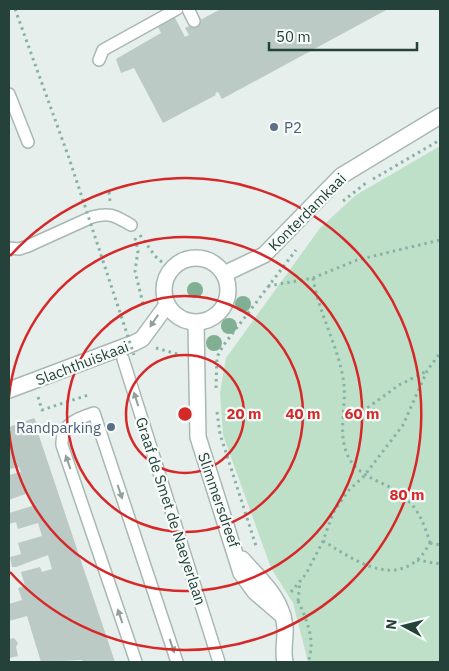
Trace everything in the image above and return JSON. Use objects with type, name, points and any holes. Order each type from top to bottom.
[{"type":"street","name":"Konterdamkaai","points":[[224,274],[264,255],[341,176],[440,116]]},
{"type":"street","points":[[192,258],[205,259],[216,265],[224,274],[228,292],[226,302],[215,317],[196,322],[182,320],[167,305],[164,293],[165,280],[171,270],[181,262],[192,258]]},
{"type":"street","name":"Slachthuiskaai","points":[[9,390],[142,339],[167,305]]},
{"type":"street","name":"Slimmersdreef","points":[[196,322],[198,437],[233,548],[274,594],[283,616],[285,629],[282,662]]},
{"type":"lane","points":[[99,60],[103,50],[177,9]]},
{"type":"lane","points":[[188,9],[194,21]]},
{"type":"lane","points":[[9,94],[28,142]]},
{"type":"lane","points":[[9,248],[19,249],[28,246],[92,216],[110,213],[131,225]]},
{"type":"lane","name":"Graaf de Smet de Naeyerlaan","points":[[129,357],[219,662]]},
{"type":"lane","points":[[136,662],[62,445],[62,435],[68,425],[75,419],[94,413],[177,662]]},
{"type":"path","points":[[15,9],[69,158],[129,357]]},
{"type":"path","points":[[335,207],[366,184],[440,140]]},
{"type":"path","points":[[131,225],[156,256],[171,270]]},
{"type":"path","points":[[131,225],[138,251],[135,271],[146,313],[141,328],[142,339],[147,350],[157,348],[196,360],[217,357]]},
{"type":"path","points":[[268,286],[314,278],[357,260],[440,240]]},
{"type":"path","points":[[216,396],[217,357],[296,249]]},
{"type":"path","points":[[314,278],[316,299],[344,384],[347,454],[364,476],[398,492],[417,510],[426,526],[430,543]]},
{"type":"path","points":[[284,586],[290,592],[300,580],[323,541],[333,513],[348,491],[364,476],[404,424],[427,371],[440,353]]},
{"type":"path","points":[[344,416],[356,416],[399,385],[427,371]]},
{"type":"path","points":[[42,410],[88,395]]},
{"type":"path","points":[[217,406],[220,434],[251,535],[259,554]]},
{"type":"path","points":[[323,541],[371,567],[391,570],[404,568],[417,560],[430,543]]},
{"type":"path","points":[[430,543],[440,545]]},
{"type":"path","points":[[417,560],[440,564]]},
{"type":"path","points":[[300,580],[298,601],[310,633],[311,654],[308,662]]},
{"type":"green space","points":[[440,146],[440,662],[308,662],[293,603],[271,568],[223,435],[220,393],[226,358],[320,228],[356,195]]},
{"type":"building","points":[[221,9],[388,9],[222,99],[218,92],[215,93],[216,95],[163,123],[134,68],[121,73],[116,59],[161,33],[157,25],[174,16],[185,37],[189,35],[185,28]]},
{"type":"building","points":[[34,418],[39,427],[37,430],[115,662],[83,662],[82,660],[41,662],[27,616],[9,621],[9,604],[22,600],[18,588],[25,586],[21,572],[40,567],[42,572],[52,569],[48,555],[16,567],[12,567],[10,557],[21,554],[18,543],[42,536],[38,523],[18,529],[16,522],[9,524],[9,513],[32,506],[28,493],[9,500],[9,475],[21,472],[19,467],[9,469],[9,427]]},
{"type":"building","points":[[14,638],[18,643],[16,647],[18,656],[9,658],[9,639]]},
{"type":"place","name":"P2","points":[[274,127]]},
{"type":"place","name":"Randparking","points":[[111,427]]}]
